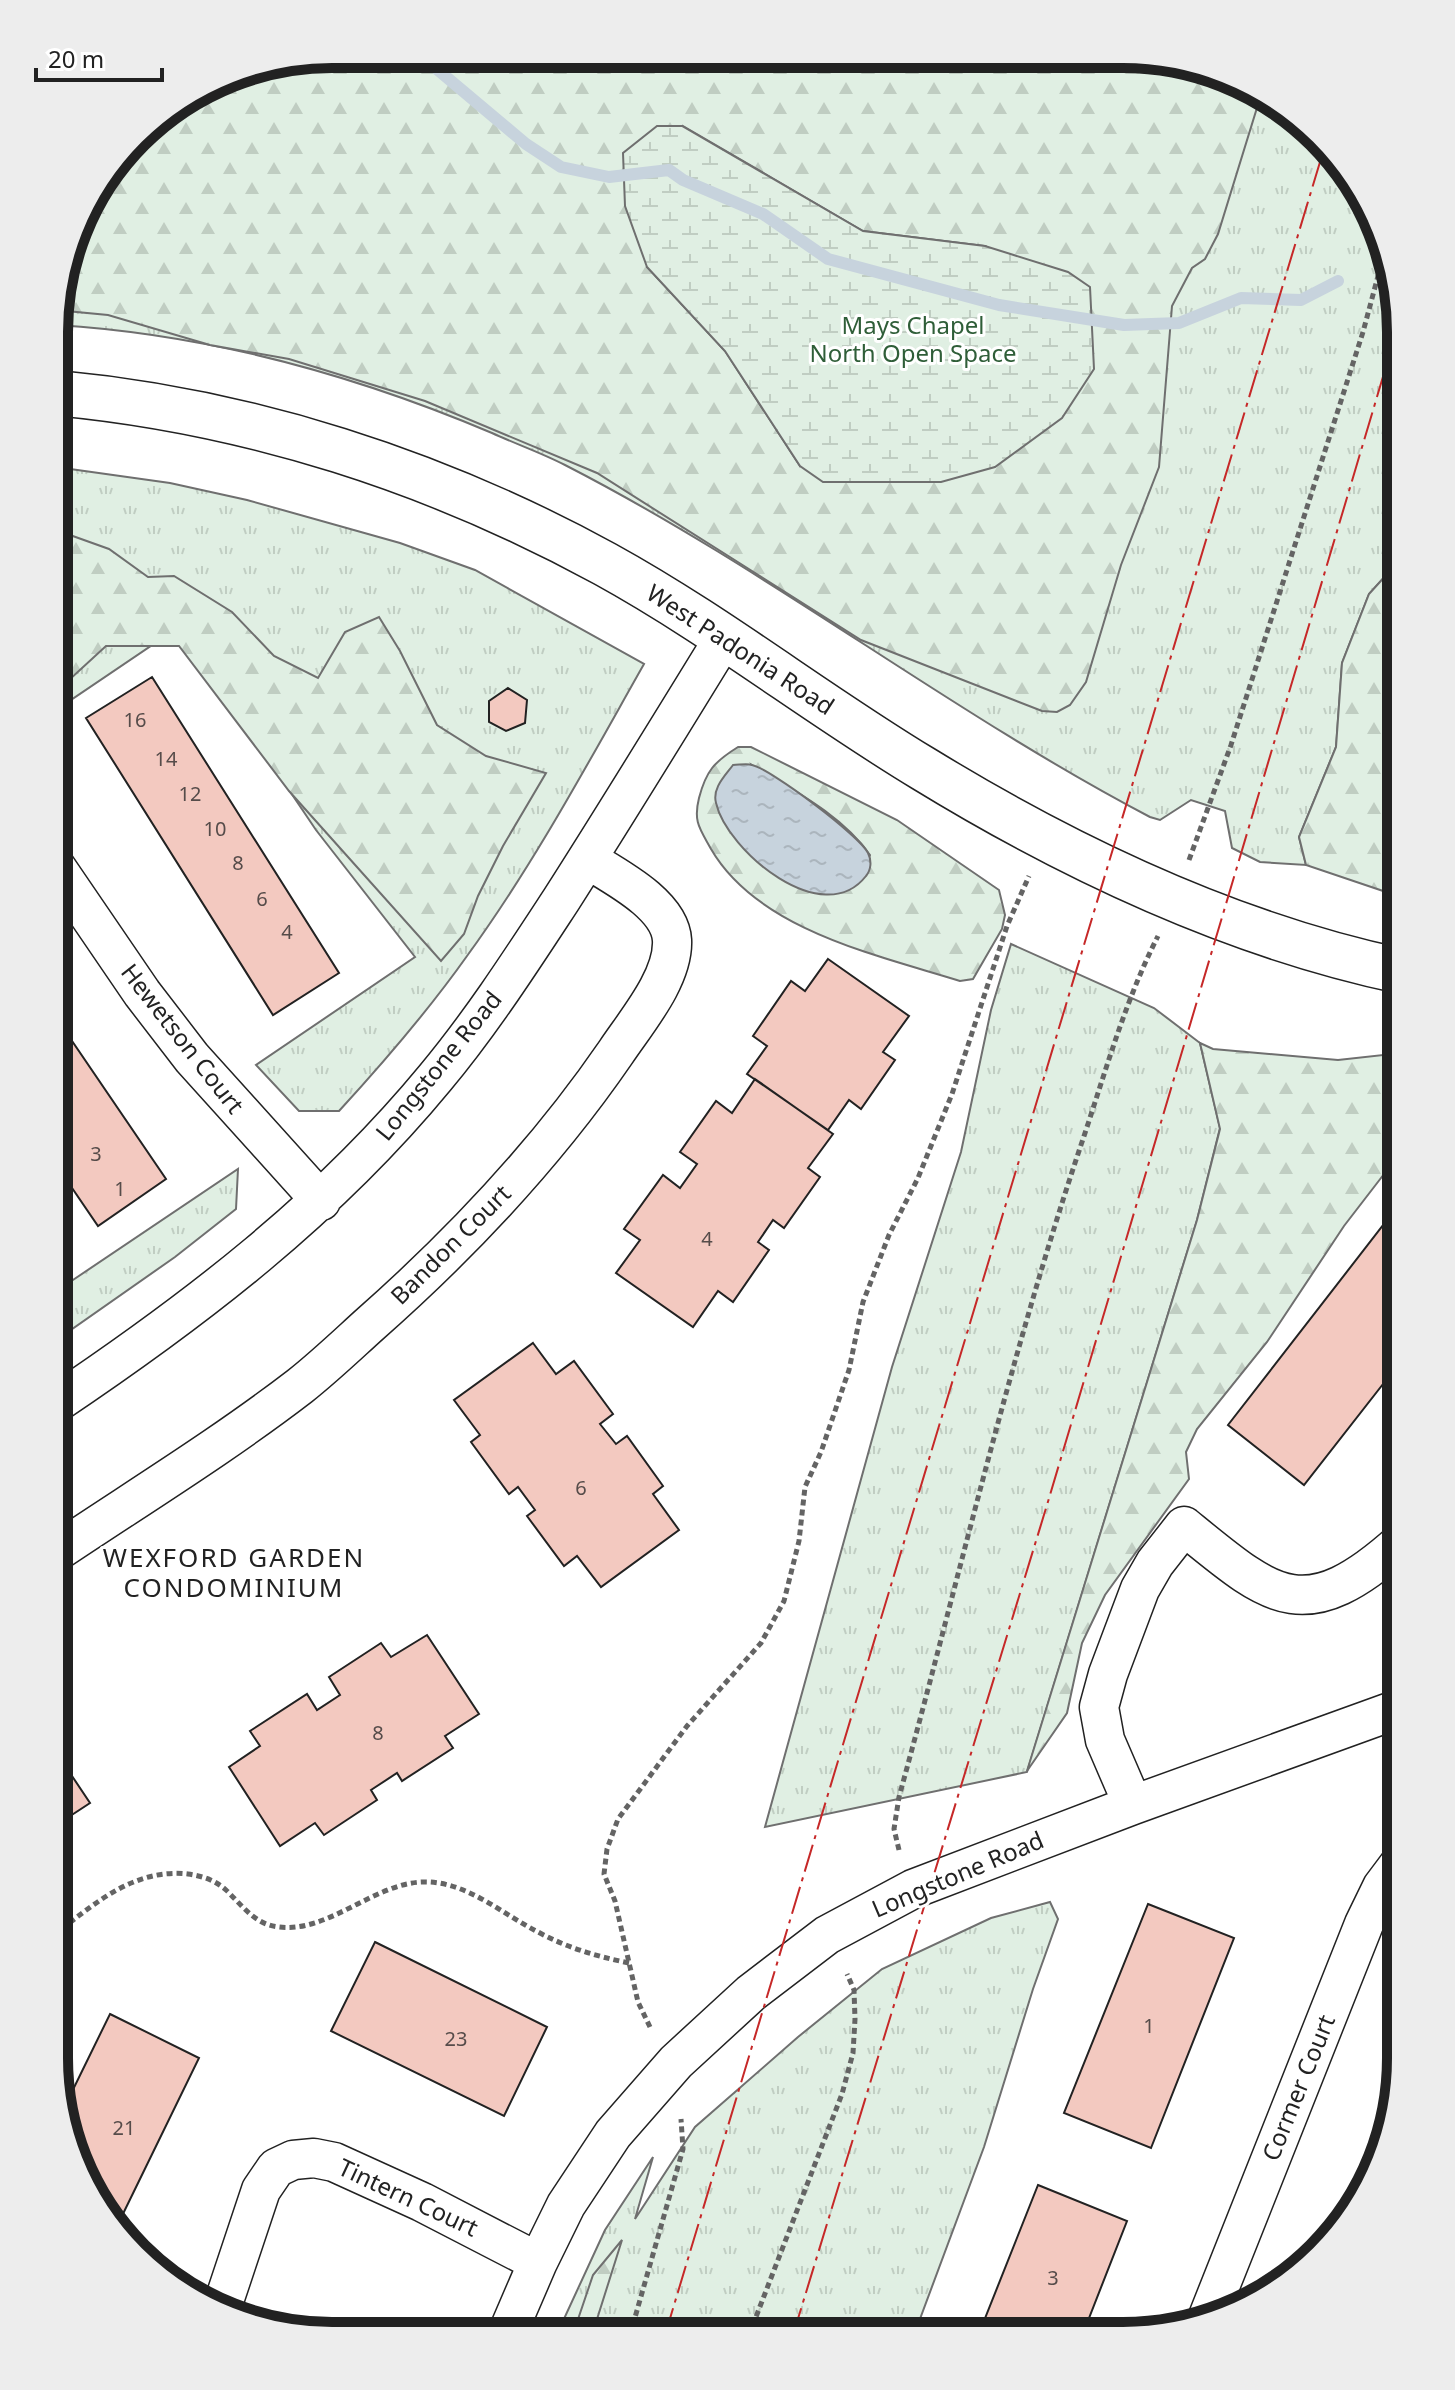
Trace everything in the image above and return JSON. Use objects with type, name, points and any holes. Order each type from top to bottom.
[{"type":"main road","name":"West Padonia Road","points":[[68,395],[190,412],[288,433],[402,471],[501,511],[608,566],[924,769],[1046,838],[1175,901],[1265,933],[1387,967]]},
{"type":"street","name":"Longstone Road","points":[[68,1395],[205,1297],[273,1243],[321,1201],[384,1137],[436,1077],[493,1000],[587,859],[724,638]]},
{"type":"street","name":"Bandon Court","points":[[68,1544],[303,1384],[463,1238],[532,1162],[592,1086],[652,999],[668,965],[672,938],[663,915],[645,897],[587,859]]},
{"type":"street","name":"Hewetson Court","points":[[68,885],[142,993],[192,1058],[321,1201]]},
{"type":"street","points":[[1133,1805],[1105,1740],[1099,1707],[1140,1589],[1155,1563],[1184,1526],[1257,1583],[1285,1594],[1315,1595],[1342,1585],[1386,1555]]},
{"type":"street","name":"Longstone Road","points":[[512,2322],[566,2205],[613,2134],[676,2062],[751,1993],[827,1935],[913,1889],[1386,1713]]},
{"type":"street","name":"Cormer Court","points":[[1212,2307],[1364,1924],[1386,1882]]},
{"type":"street","name":"Tintern Court","points":[[225,2299],[261,2190],[276,2168],[293,2160],[314,2158],[334,2162],[422,2202],[538,2262]]},
{"type":"path","points":[[899,1850],[894,1829],[899,1797],[979,1489],[1049,1241],[1134,984],[1175,901],[1231,745],[1358,347],[1379,270]]},
{"type":"path","points":[[650,2027],[638,2002],[615,1901],[604,1874],[610,1839],[618,1819],[687,1726],[761,1643],[784,1601],[799,1541],[805,1487],[821,1452],[849,1370],[863,1302],[889,1235],[918,1178],[952,1094],[1007,926],[1046,838]]},
{"type":"path","points":[[68,1924],[110,1892],[140,1878],[170,1872],[203,1876],[224,1889],[247,1914],[278,1928],[307,1925],[399,1885],[425,1881],[487,1900],[539,1933],[586,1955],[629,1963]]},
{"type":"path","points":[[754,2322],[853,2053],[854,1990],[847,1974]]},
{"type":"path","points":[[634,2322],[683,2149],[676,2062]]},
{"type":"green space","name":"Mays Chapel North Open Space","points":[[976,68],[1158,70],[1224,88],[1255,103],[1310,145],[1352,200],[1367,231],[1385,297],[1387,574],[1369,594],[1342,663],[1336,747],[1299,837],[1306,865],[1260,862],[1232,848],[1225,811],[1191,800],[1160,820],[1150,817],[1002,732],[714,549],[538,453],[387,393],[279,361],[168,338],[68,326],[77,264],[103,200],[133,158],[173,121]]},
{"type":"green space","name":"Mays Chapel North Open Space","points":[[1123,68],[1158,70],[1191,77],[1224,88],[1258,105],[1218,234],[1205,259],[1192,268],[1172,306],[1159,467],[1121,565],[1086,682],[1070,705],[1057,712],[1042,711],[861,640],[597,473],[425,401],[289,359],[210,345],[108,315],[69,311],[70,297],[88,231],[103,200],[123,171],[158,133],[200,103],[231,88],[280,73],[315,69]],"holes":[[[683,126],[863,231],[985,246],[800,466],[725,351],[647,267]]]},
{"type":"green space","points":[[657,126],[682,126],[863,231],[985,246],[1068,272],[1090,287],[1094,369],[1062,418],[995,467],[941,482],[823,482],[800,466],[725,351],[647,267],[625,206],[623,153]]},
{"type":"green space","points":[[68,469],[170,483],[247,500],[400,543],[475,570],[644,664],[560,813],[492,921],[421,1016],[339,1111],[299,1111],[256,1065],[415,957],[316,830],[179,627],[68,702]]},
{"type":"green space","points":[[68,534],[109,549],[148,577],[174,576],[232,612],[274,656],[318,678],[345,632],[379,617],[400,651],[437,725],[486,756],[546,773],[503,846],[478,896],[464,934],[441,961],[289,791],[179,646],[106,646],[68,681]]},
{"type":"green space","points":[[1387,574],[1387,892],[1306,865],[1299,837],[1336,747],[1342,663],[1369,594]]},
{"type":"green space","points":[[738,747],[751,747],[897,820],[999,890],[1005,915],[1002,929],[973,979],[960,981],[822,936],[758,900],[732,877],[711,849],[699,825],[697,813],[708,774]],"holes":[[[752,765],[831,816],[859,841],[870,855],[850,888],[824,894]]]},
{"type":"green space","points":[[1011,944],[1154,1008],[1200,1043],[1220,1128],[1197,1220],[1027,1772],[765,1827],[892,1367],[961,1152],[991,1010]]},
{"type":"green space","points":[[1200,1043],[1213,1049],[1338,1060],[1387,1055],[1387,1171],[1344,1226],[1267,1342],[1197,1429],[1186,1452],[1189,1479],[1105,1595],[1082,1643],[1067,1713],[1027,1771],[1197,1220],[1220,1129]]},
{"type":"green space","points":[[238,1169],[236,1209],[175,1257],[68,1332],[68,1283]]},
{"type":"green space","points":[[1050,1902],[1058,1919],[984,2147],[919,2322],[563,2322],[605,2230],[653,2157],[635,2219],[695,2127],[798,2037],[882,1969],[991,1918]]},
{"type":"green space","points":[[622,2240],[596,2322],[577,2322],[593,2275]]},
{"type":"water","points":[[750,764],[762,769],[833,819],[868,853],[870,865],[866,876],[848,891],[826,895],[803,890],[757,862],[724,822],[716,803],[718,787],[733,765]]},
{"type":"building","points":[[152,677],[339,973],[273,1015],[86,718]]},
{"type":"building","points":[[508,688],[527,700],[525,723],[506,731],[489,722],[489,701]]},
{"type":"building","points":[[828,959],[909,1016],[883,1052],[895,1060],[861,1109],[849,1100],[828,1130],[747,1074],[767,1046],[753,1036],[791,981],[805,991]]},
{"type":"building","points":[[68,1035],[166,1179],[98,1226],[68,1182]]},
{"type":"building","points":[[755,1079],[833,1134],[808,1168],[820,1177],[784,1228],[773,1220],[758,1242],[769,1250],[733,1302],[718,1291],[693,1327],[616,1273],[640,1240],[624,1229],[663,1175],[680,1188],[697,1164],[680,1152],[716,1101],[732,1113]]},
{"type":"building","points":[[1386,1221],[1386,1380],[1304,1485],[1228,1425]]},
{"type":"building","points":[[533,1343],[556,1374],[574,1361],[613,1414],[600,1424],[616,1444],[627,1436],[663,1486],[653,1494],[679,1530],[601,1587],[577,1556],[564,1566],[527,1516],[535,1510],[518,1487],[509,1494],[471,1442],[480,1435],[454,1400]]},
{"type":"building","points":[[427,1635],[479,1714],[445,1736],[453,1748],[402,1781],[397,1773],[371,1790],[377,1800],[324,1835],[315,1823],[280,1846],[229,1767],[260,1746],[250,1731],[307,1694],[317,1710],[340,1695],[329,1677],[381,1643],[391,1657]]},
{"type":"building","points":[[68,1770],[90,1803],[68,1817]]},
{"type":"building","points":[[1148,1904],[1234,1938],[1151,2148],[1064,2113]]},
{"type":"building","points":[[375,1942],[547,2027],[504,2116],[331,2031]]},
{"type":"building","points":[[110,2014],[199,2058],[122,2217],[103,2190],[88,2159],[70,2095]]},
{"type":"building","points":[[1038,2185],[1127,2221],[1087,2322],[984,2322]]},
{"type":"waterway","points":[[437,69],[526,144],[561,167],[609,177],[669,170],[683,180],[763,214],[828,259],[999,305],[1124,325],[1179,323],[1241,298],[1301,300],[1338,281]]},
{"type":"power","points":[[669,2322],[1321,158]]},
{"type":"power","points":[[797,2322],[1047,1505],[1387,363]]},
{"type":"district","name":"WEXFORD GARDEN CONDOMINIUM","points":[[234,1573]]}]
